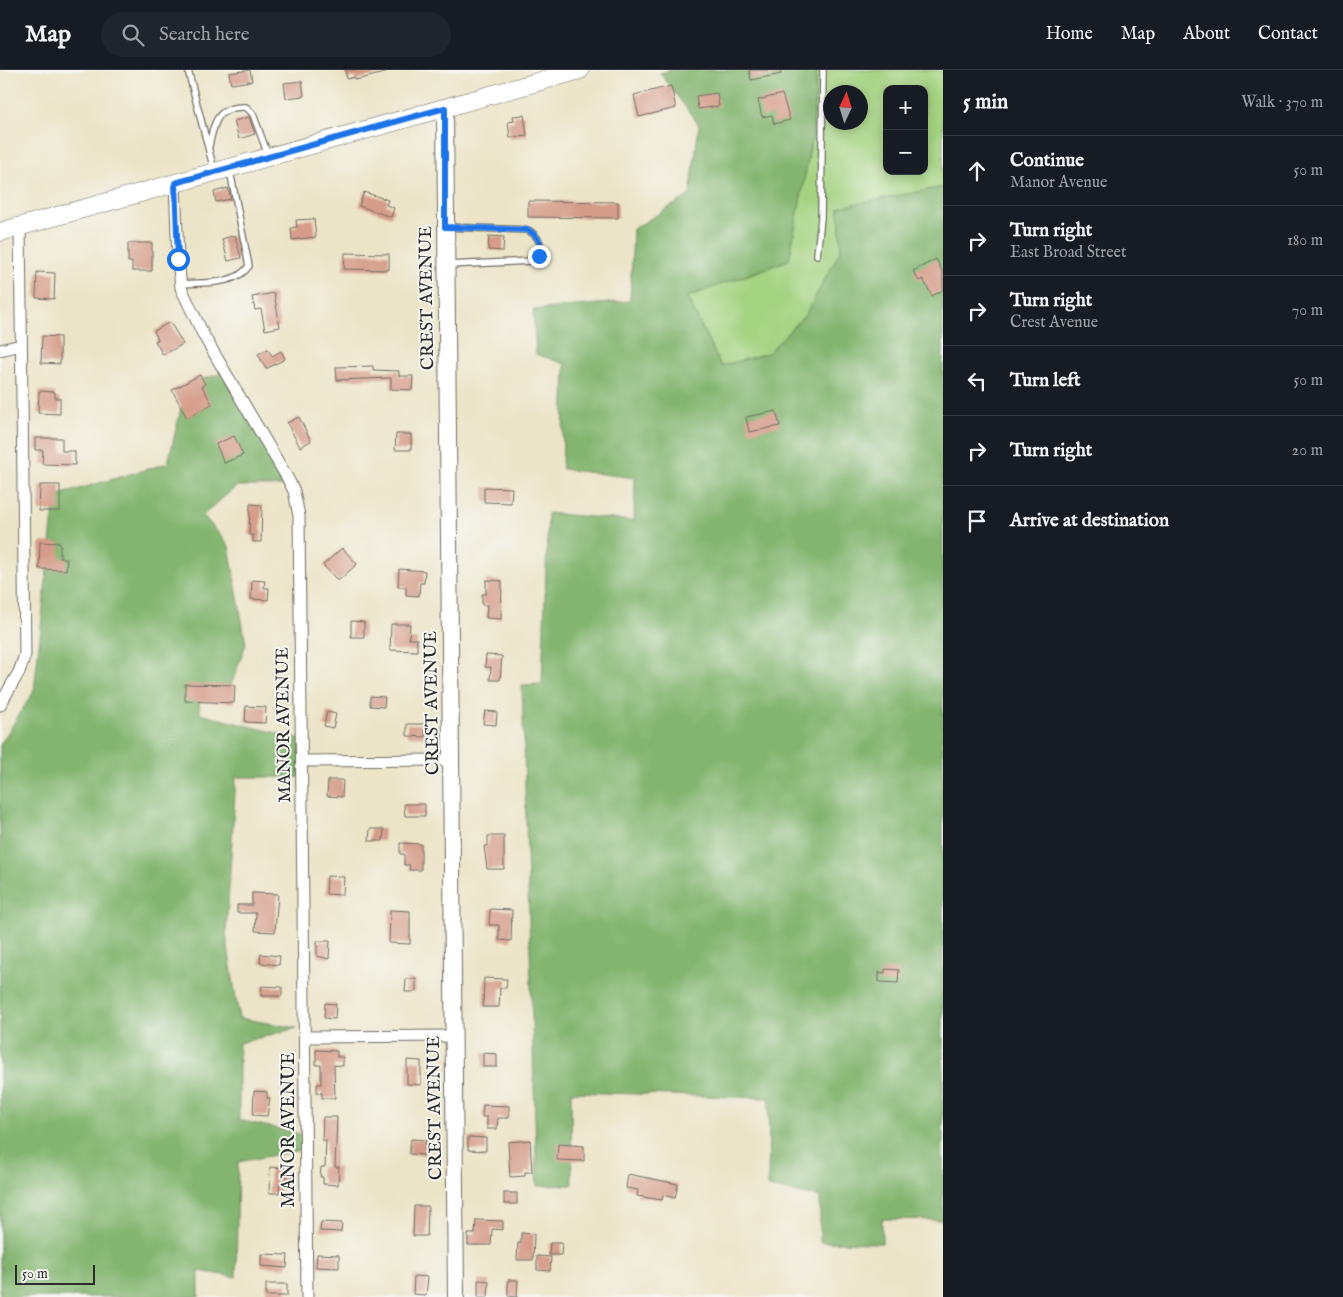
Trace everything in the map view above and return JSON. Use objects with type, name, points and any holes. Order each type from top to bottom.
[{"type":"main road","points":[[0,232],[580,70]]},
{"type":"street","name":"CREST AVENUE","points":[[445,108],[456,1297]]},
{"type":"street","name":"MANOR AVENUE","points":[[175,183],[178,259],[181,284],[189,307],[204,336],[288,478],[295,496],[299,516],[307,1297]]},
{"type":"street","points":[[0,704],[19,672],[25,654],[20,227]]},
{"type":"street","points":[[0,350],[21,345]]},
{"type":"street","points":[[302,761],[452,760]]},
{"type":"street","points":[[305,1037],[454,1036]]},
{"type":"lane","points":[[181,284],[232,279],[243,274],[249,266],[222,170],[208,146],[188,70]]},
{"type":"lane","points":[[818,255],[821,218],[823,70]]},
{"type":"lane","points":[[208,146],[214,123],[220,114],[234,106],[246,107],[253,114],[269,158]]},
{"type":"lane","points":[[445,227],[528,230],[538,238],[542,249],[539,256],[524,262],[445,265]]},
{"type":"green space","points":[[670,70],[817,70],[812,137],[789,260],[687,297],[721,366],[768,353],[806,314],[841,250],[839,207],[943,187],[943,1220],[882,1219],[882,1243],[820,1242],[820,1197],[768,1187],[769,1098],[571,1092],[572,1185],[537,1186],[522,685],[542,684],[548,513],[634,521],[635,478],[562,469],[565,364],[536,354],[533,310],[630,301],[633,229],[690,195],[699,125],[660,73]]},
{"type":"green space","points":[[817,70],[943,70],[943,187],[839,208],[841,250],[806,314],[768,353],[721,366],[687,297],[789,260],[812,137]]},
{"type":"green space","points":[[231,371],[292,486],[237,486],[203,515],[229,546],[246,644],[227,696],[199,699],[200,714],[301,739],[301,777],[236,777],[226,934],[239,1018],[297,1028],[239,1043],[239,1120],[305,1135],[306,1149],[238,1162],[236,1277],[199,1271],[199,1297],[0,1297],[0,745],[34,691],[55,496],[168,463],[187,383]]},
{"type":"building","points":[[250,70],[252,81],[231,84],[229,73]]},
{"type":"building","points":[[345,70],[385,70],[385,73],[355,80],[355,77],[347,79]]},
{"type":"building","points":[[749,70],[780,70],[781,74],[751,80]]},
{"type":"building","points":[[302,81],[304,96],[286,98],[284,83]]},
{"type":"building","points":[[671,86],[676,108],[639,117],[634,95]]},
{"type":"building","points":[[717,93],[719,106],[698,109],[696,96]]},
{"type":"building","points":[[782,94],[790,120],[774,124],[772,115],[762,117],[758,100]]},
{"type":"building","points":[[524,115],[527,136],[510,138],[508,122],[514,121],[513,116]]},
{"type":"building","points":[[249,117],[255,134],[239,139],[234,121]]},
{"type":"building","points":[[228,188],[231,199],[216,202],[214,192]]},
{"type":"building","points":[[364,192],[388,200],[386,205],[394,208],[391,217],[359,206]]},
{"type":"building","points":[[528,201],[618,202],[618,218],[528,217]]},
{"type":"building","points":[[314,219],[316,237],[292,240],[291,228],[297,227],[296,220]]},
{"type":"building","points":[[235,235],[241,258],[228,261],[222,239]]},
{"type":"building","points":[[489,236],[504,237],[503,251],[488,250]]},
{"type":"building","points":[[128,243],[152,243],[152,271],[132,271],[132,262],[128,262]]},
{"type":"building","points":[[345,253],[389,254],[389,270],[344,269]]},
{"type":"building","points":[[936,259],[943,273],[943,290],[932,296],[923,279],[919,281],[913,271]]},
{"type":"building","points":[[37,272],[55,273],[54,299],[36,298]]},
{"type":"building","points":[[274,293],[280,327],[265,330],[261,309],[255,310],[252,297]]},
{"type":"building","points":[[170,322],[183,344],[163,355],[155,341],[158,340],[154,331]]},
{"type":"building","points":[[42,336],[60,337],[60,364],[41,363]]},
{"type":"building","points":[[268,349],[272,356],[281,351],[285,359],[266,369],[258,354]]},
{"type":"building","points":[[373,366],[373,370],[399,371],[399,376],[413,376],[412,390],[391,389],[391,378],[337,380],[336,367]]},
{"type":"building","points":[[200,375],[205,384],[202,386],[212,404],[187,418],[172,390]]},
{"type":"building","points":[[39,391],[55,392],[55,398],[60,398],[60,414],[38,413]]},
{"type":"building","points":[[776,411],[780,426],[749,432],[746,417]]},
{"type":"building","points":[[299,417],[311,441],[300,447],[287,423]]},
{"type":"building","points":[[396,434],[411,434],[411,450],[395,450]]},
{"type":"building","points":[[234,436],[243,455],[224,463],[216,444]]},
{"type":"building","points":[[35,438],[62,438],[62,451],[75,451],[75,465],[42,464],[43,450],[35,450]]},
{"type":"building","points":[[40,485],[60,485],[60,511],[39,511]]},
{"type":"building","points":[[484,487],[512,488],[511,503],[484,502]]},
{"type":"building","points":[[250,504],[262,505],[261,542],[253,542],[253,535],[249,535]]},
{"type":"building","points":[[40,542],[60,543],[60,558],[67,559],[66,570],[39,569]]},
{"type":"building","points":[[342,548],[357,564],[338,581],[323,565]]},
{"type":"building","points":[[399,569],[425,571],[424,583],[420,583],[419,596],[406,595],[406,587],[398,587]]},
{"type":"building","points":[[252,580],[265,581],[264,588],[269,588],[268,600],[251,599]]},
{"type":"building","points":[[486,580],[502,581],[501,619],[486,618],[487,605],[482,605],[482,594],[486,594]]},
{"type":"building","points":[[351,621],[364,622],[364,637],[351,637]]},
{"type":"building","points":[[391,624],[410,624],[409,639],[417,639],[417,651],[390,650]]},
{"type":"building","points":[[486,655],[502,656],[500,680],[490,680],[491,667],[485,667]]},
{"type":"building","points":[[185,684],[235,685],[234,703],[185,701]]},
{"type":"building","points":[[370,696],[385,697],[384,707],[370,706]]},
{"type":"building","points":[[246,706],[266,707],[265,723],[245,722]]},
{"type":"building","points":[[485,711],[497,712],[496,725],[483,724]]},
{"type":"building","points":[[327,712],[336,714],[333,728],[324,726]]},
{"type":"building","points":[[407,724],[425,724],[425,737],[407,736]]},
{"type":"building","points":[[328,780],[343,780],[342,797],[327,796]]},
{"type":"building","points":[[404,804],[425,804],[425,816],[405,816]]},
{"type":"building","points":[[370,829],[384,829],[383,841],[369,841]]},
{"type":"building","points":[[488,836],[504,836],[504,869],[487,869],[484,846],[488,846]]},
{"type":"building","points":[[400,843],[421,844],[421,870],[409,870],[410,865],[404,865],[404,854],[400,854]]},
{"type":"building","points":[[327,876],[344,877],[343,895],[326,894]]},
{"type":"building","points":[[252,893],[278,894],[275,932],[255,931],[256,913],[237,913],[237,905],[252,905]]},
{"type":"building","points":[[490,909],[512,910],[511,941],[499,940],[499,925],[489,925]]},
{"type":"building","points":[[390,910],[410,911],[410,944],[389,943]]},
{"type":"building","points":[[317,941],[330,941],[329,959],[317,956]]},
{"type":"building","points":[[261,954],[280,956],[279,965],[260,963]]},
{"type":"building","points":[[885,969],[899,970],[898,983],[879,982],[879,972],[885,973]]},
{"type":"building","points":[[484,978],[507,979],[506,988],[500,988],[499,1007],[483,1007]]},
{"type":"building","points":[[406,979],[416,979],[416,992],[405,992]]},
{"type":"building","points":[[262,986],[282,987],[282,996],[261,996]]},
{"type":"building","points":[[325,1003],[336,1004],[335,1019],[324,1018]]},
{"type":"building","points":[[316,1050],[337,1051],[337,1057],[343,1057],[343,1066],[334,1065],[335,1098],[322,1098],[322,1093],[317,1093],[317,1084],[321,1084],[321,1065],[316,1065]]},
{"type":"building","points":[[483,1053],[497,1054],[497,1067],[483,1067]]},
{"type":"building","points":[[407,1060],[421,1061],[421,1085],[407,1084]]},
{"type":"building","points":[[254,1091],[267,1092],[267,1098],[270,1098],[267,1116],[253,1115]]},
{"type":"building","points":[[483,1105],[509,1106],[509,1118],[498,1118],[497,1129],[487,1129],[487,1117],[482,1117]]},
{"type":"building","points":[[323,1117],[337,1117],[335,1167],[339,1167],[338,1185],[323,1184],[323,1177],[320,1177],[321,1167],[325,1167],[326,1140],[322,1140]]},
{"type":"building","points":[[468,1137],[486,1138],[486,1151],[468,1150]]},
{"type":"building","points":[[411,1139],[426,1140],[424,1155],[409,1154]]},
{"type":"building","points":[[530,1140],[532,1172],[525,1172],[525,1176],[510,1177],[508,1142]]},
{"type":"building","points":[[558,1144],[584,1146],[584,1161],[557,1160]]},
{"type":"building","points":[[270,1167],[287,1168],[287,1182],[280,1182],[279,1193],[269,1193]]},
{"type":"building","points":[[628,1174],[678,1184],[675,1198],[663,1195],[662,1200],[637,1196],[638,1190],[626,1188]]},
{"type":"building","points":[[504,1193],[517,1193],[517,1204],[504,1204]]},
{"type":"building","points":[[414,1206],[428,1206],[427,1236],[413,1236]]},
{"type":"building","points":[[476,1220],[503,1221],[503,1230],[492,1229],[491,1245],[468,1245],[468,1234],[475,1234]]},
{"type":"building","points":[[321,1222],[342,1223],[341,1232],[320,1231]]},
{"type":"building","points":[[521,1233],[534,1234],[533,1260],[517,1260],[518,1243],[521,1243]]},
{"type":"building","points":[[550,1243],[562,1243],[561,1255],[549,1255]]},
{"type":"building","points":[[261,1254],[288,1255],[287,1268],[261,1266]]},
{"type":"building","points":[[317,1254],[339,1255],[339,1268],[316,1267]]},
{"type":"building","points":[[537,1256],[551,1257],[550,1271],[537,1270]]},
{"type":"building","points":[[414,1276],[428,1277],[426,1295],[413,1294]]},
{"type":"building","points":[[478,1280],[489,1281],[488,1297],[478,1297]]},
{"type":"building","points":[[508,1280],[518,1280],[517,1297],[508,1296]]},
{"type":"building","points":[[266,1284],[287,1284],[287,1296],[266,1296]]},
{"type":"route","points":[[178,259],[175,183],[445,108],[445,227],[516,228],[528,230],[538,238],[542,249],[539,256]]}]
